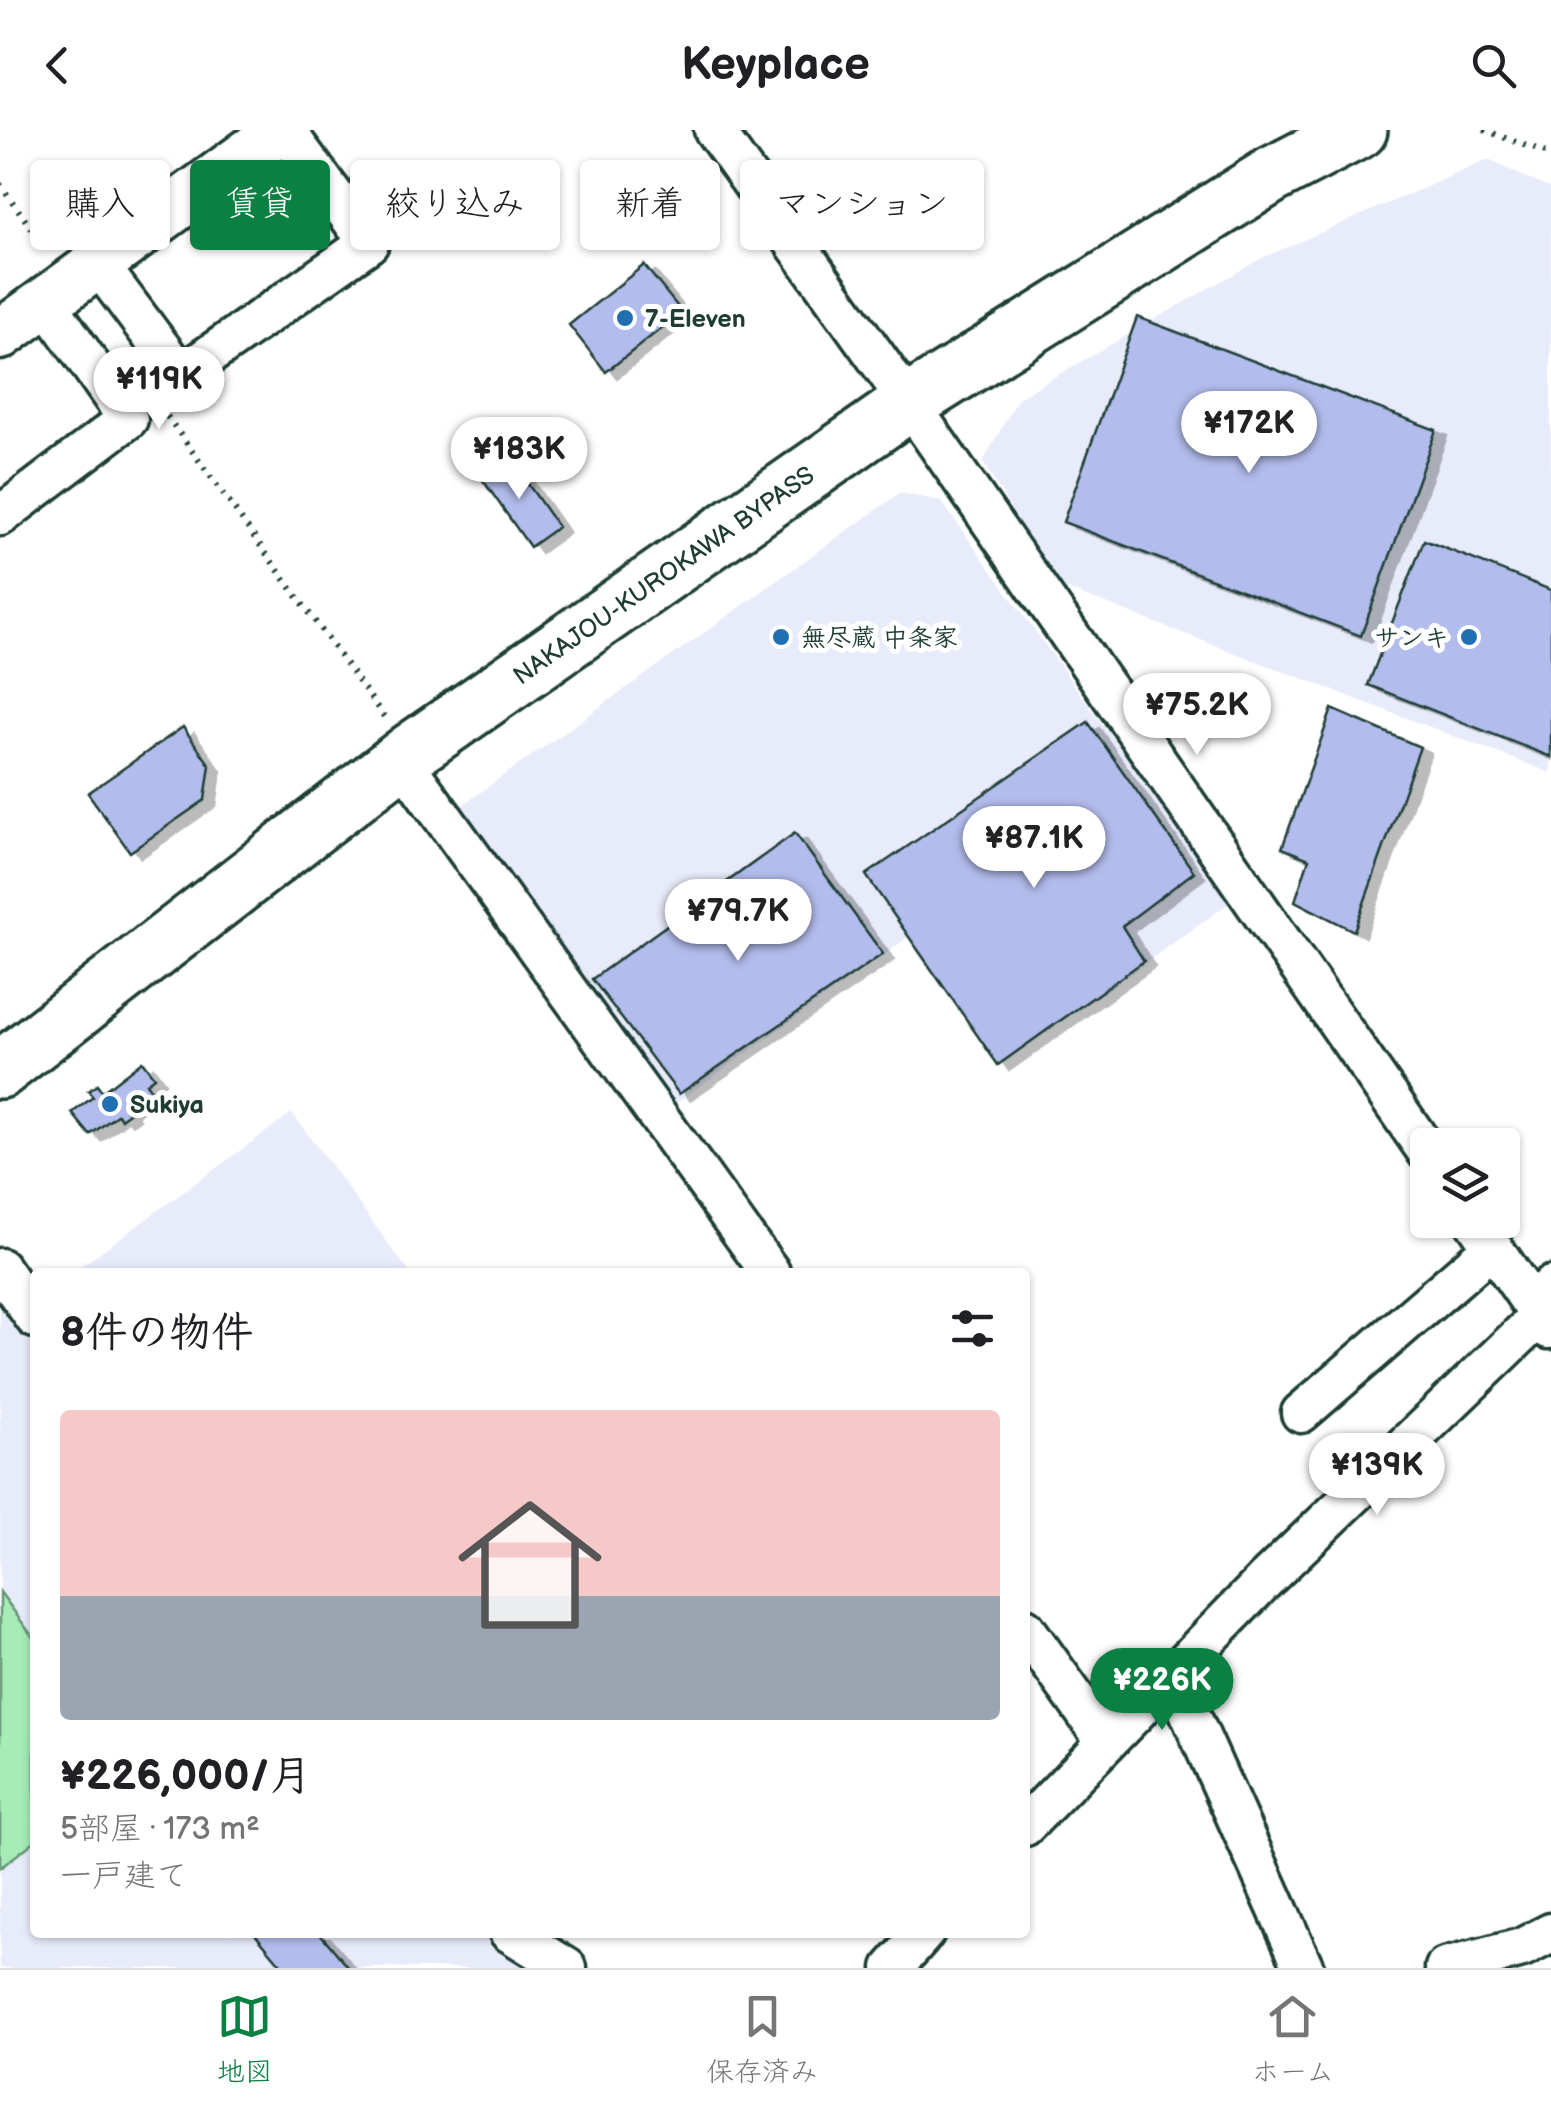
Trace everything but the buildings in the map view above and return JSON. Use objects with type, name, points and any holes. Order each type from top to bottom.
[{"type":"highway","name":"NAKAJOU-KUROKAWA BYPASS","points":[[0,1070],[406,756],[910,403],[1272,175],[1358,130]]},
{"type":"street","points":[[0,334],[283,130],[369,244],[181,375],[72,283]]},
{"type":"street","points":[[714,130],[910,403],[1411,1128]]},
{"type":"street","points":[[0,516],[128,419],[72,283]]},
{"type":"street","points":[[406,756],[767,1268]]},
{"type":"street","points":[[1301,1413],[1479,1238]]},
{"type":"street","points":[[1030,1821],[1265,1580],[1547,1311],[1486,1238]]},
{"type":"street","points":[[0,1268],[30,1311]]},
{"type":"street","points":[[1030,1635],[1105,1740]]},
{"type":"street","points":[[1172,1676],[1304,1968]]},
{"type":"street","points":[[1445,1968],[1522,1948],[1551,1933]]},
{"type":"street","points":[[519,1938],[567,1968]]},
{"type":"street","points":[[893,1968],[920,1938]]},
{"type":"path","points":[[1484,130],[1551,155]]},
{"type":"path","points":[[0,184],[72,283]]},
{"type":"path","points":[[153,397],[406,756]]},
{"type":"shaded area","points":[[1488,160],[1551,189],[1551,773],[1056,585],[983,462],[1018,398],[1260,259]]},
{"type":"shaded area","points":[[900,493],[941,501],[1231,902],[998,1067],[907,938],[675,1104],[457,809]]},
{"type":"shaded area","points":[[292,1113],[406,1268],[79,1268]]},
{"type":"shaded area","points":[[0,1252],[30,1296],[30,1938],[494,1938],[533,1968],[0,1968]]},
{"type":"green space","points":[[0,1592],[30,1633],[30,1845],[0,1868]]},
{"type":"place","name":"7-Eleven","points":[[625,318]]},
{"type":"place","name":"無尽蔵 中条家","points":[[781,637]]},
{"type":"place","name":"サンキ","points":[[1469,637]]},
{"type":"place","name":"Sukiya","points":[[110,1104]]}]
